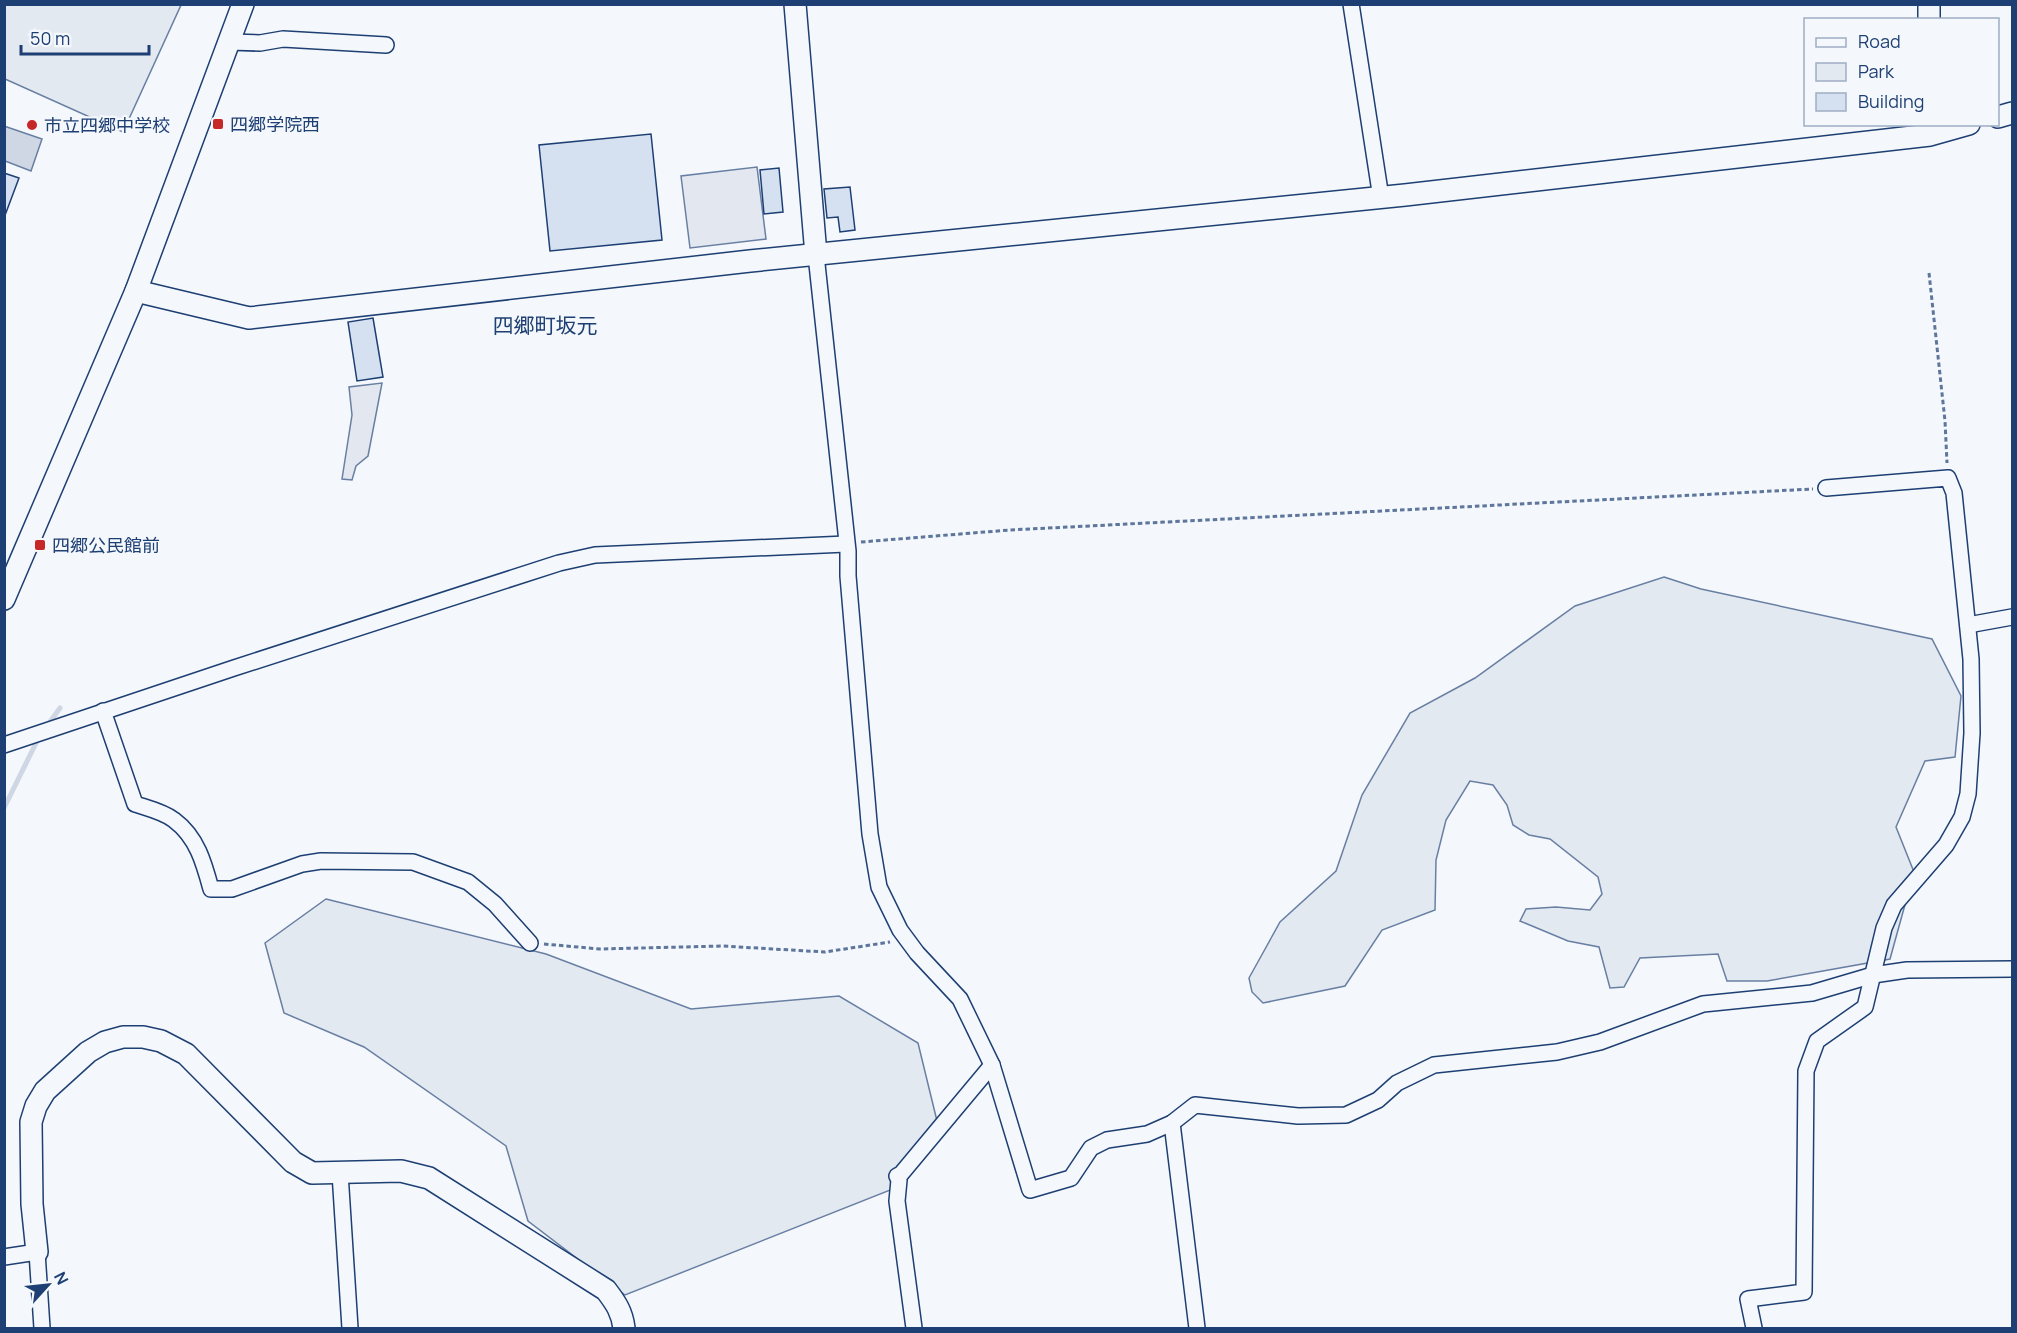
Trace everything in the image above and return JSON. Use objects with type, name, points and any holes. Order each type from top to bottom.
[{"type":"street","points":[[4,599],[136,291],[243,4]]},
{"type":"street","points":[[795,4],[816,255],[846,544],[870,834],[879,887],[906,939],[917,954],[960,999],[992,1065],[1030,1190],[1071,1178],[1091,1148],[1107,1140],[1147,1134],[1172,1123],[1195,1105],[1298,1116],[1346,1115],[1378,1100],[1398,1083],[1434,1065],[1557,1052],[1600,1042],[1703,1004],[1812,993],[1873,975],[1907,970],[2013,969]]},
{"type":"street","points":[[1351,4],[1381,198]]},
{"type":"street","points":[[229,42],[260,43],[284,39],[387,45]]},
{"type":"street","points":[[136,291],[249,318],[750,261],[1381,198],[1956,126]]},
{"type":"street","points":[[1754,1329],[1748,1299],[1804,1292],[1806,1071],[1817,1041],[1865,1007],[1884,928],[1894,905],[1946,845],[1962,817],[1968,794],[1972,733],[1968,625],[1954,493],[1948,478],[1826,488]]},
{"type":"street","points":[[4,745],[559,563],[595,555],[846,544]]},
{"type":"street","points":[[1968,625],[2013,617]]},
{"type":"street","points":[[103,711],[135,804],[173,818],[191,836],[203,859],[211,889],[232,888],[302,864],[321,861],[413,862],[468,882],[495,904],[530,943]]},
{"type":"street","points":[[42,1329],[32,1204],[32,1122],[36,1106],[45,1091],[88,1052],[105,1042],[123,1037],[143,1037],[161,1041],[186,1054],[293,1162],[312,1173],[401,1171],[429,1178],[606,1290],[618,1305],[623,1316],[624,1329]]},
{"type":"street","points":[[914,1329],[897,1201],[899,1180],[897,1176],[992,1065]]},
{"type":"street","points":[[1172,1123],[1197,1329]]},
{"type":"street","points":[[340,1173],[350,1329]]},
{"type":"street","points":[[4,1257],[37,1252]]},
{"type":"path","points":[[1929,273],[1945,421],[1948,478]]},
{"type":"path","points":[[846,544],[1010,530],[1826,488]]},
{"type":"path","points":[[530,943],[600,949],[722,946],[825,952],[906,939]]},
{"type":"green space","name":"市立四郷中学校","points":[[5,4],[181,5],[123,132],[5,79]]},
{"type":"green space","points":[[1664,577],[1701,589],[1932,639],[1961,696],[1955,757],[1925,761],[1896,827],[1914,872],[1890,959],[1767,981],[1727,981],[1718,954],[1640,958],[1624,987],[1610,988],[1599,947],[1568,941],[1520,921],[1526,909],[1556,907],[1590,910],[1602,894],[1598,877],[1550,839],[1529,835],[1513,825],[1507,805],[1493,785],[1470,781],[1446,820],[1436,860],[1435,910],[1382,930],[1345,986],[1263,1003],[1252,992],[1249,978],[1280,922],[1336,871],[1362,795],[1410,713],[1475,678],[1575,606]]},
{"type":"green space","points":[[326,899],[546,954],[691,1009],[839,996],[918,1043],[937,1121],[903,1185],[625,1295],[528,1221],[506,1146],[364,1047],[284,1013],[265,943]]},
{"type":"shaded area","points":[[4,126],[42,139],[31,171],[5,161]]},
{"type":"shaded area","points":[[757,167],[766,239],[690,248],[681,176]]},
{"type":"shaded area","points":[[382,383],[368,456],[356,466],[352,480],[342,479],[352,415],[349,387]]},
{"type":"building","points":[[651,134],[662,240],[550,251],[539,145]]},
{"type":"building","points":[[779,168],[783,212],[764,214],[760,170]]},
{"type":"building","points":[[4,173],[19,178],[4,218]]},
{"type":"building","points":[[850,187],[855,230],[840,232],[838,217],[827,218],[824,189]]},
{"type":"building","points":[[373,318],[383,377],[357,381],[348,322]]},
{"type":"waterway","points":[[47,726],[60,708]]},
{"type":"waterway","points":[[4,808],[38,739]]},
{"type":"place","name":"四郷学院西","points":[[218,124]]},
{"type":"place","name":"市立四郷中学校","points":[[32,125]]},
{"type":"place","name":"四郷公民館前","points":[[40,545]]},
{"type":"district","name":"四郷町坂元","points":[[545,325]]}]
